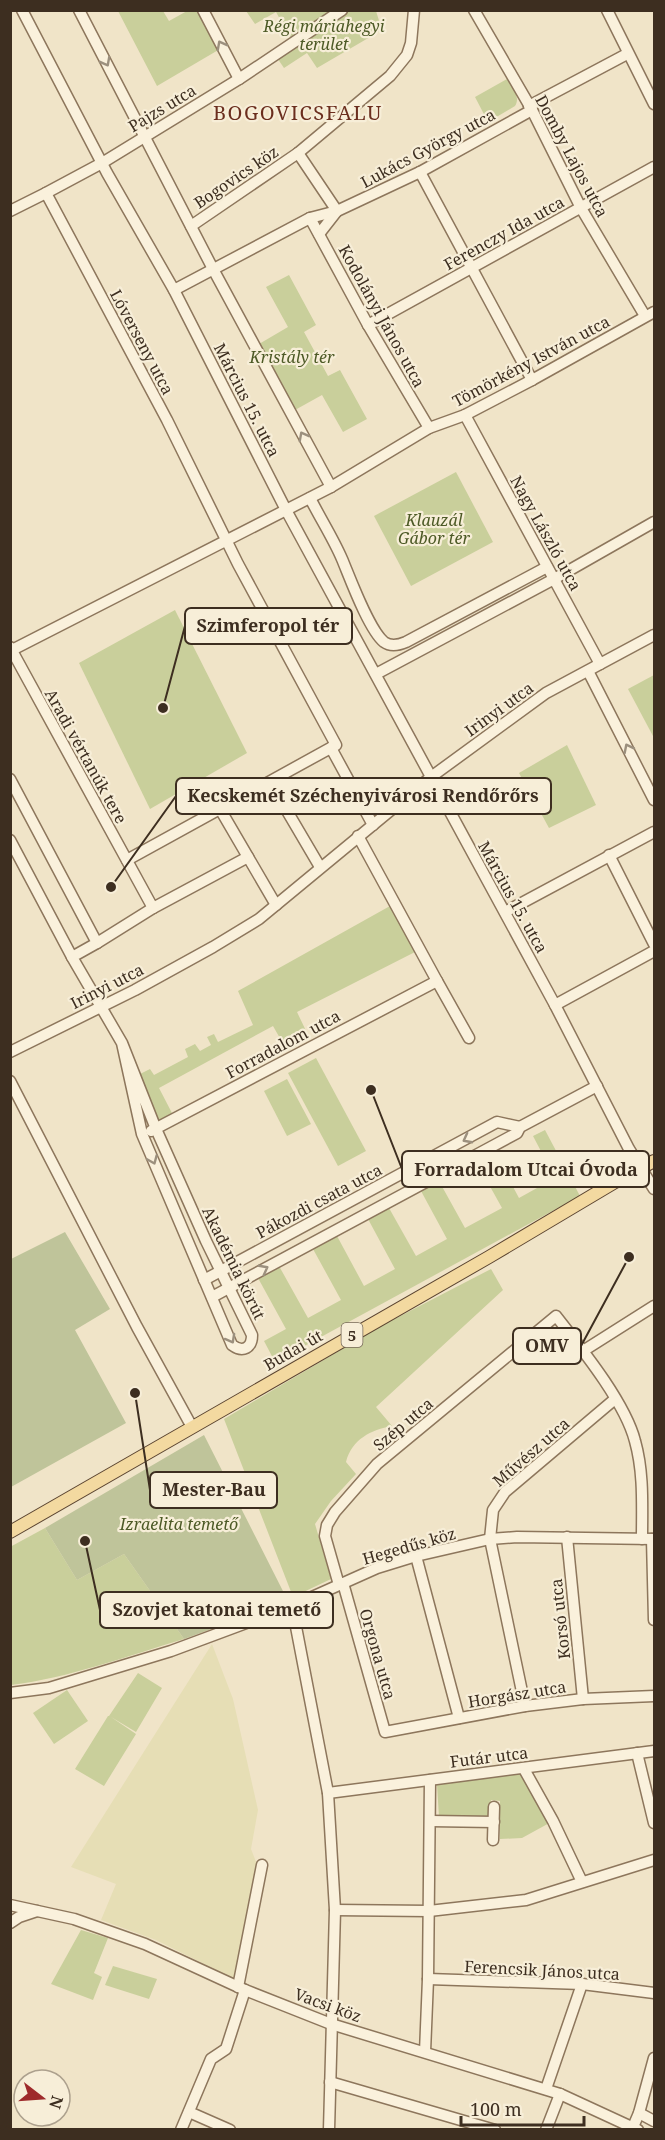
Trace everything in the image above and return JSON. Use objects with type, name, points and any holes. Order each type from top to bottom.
[{"type":"main road","name":"Budai út","points":[[10,1532],[654,1161]]},
{"type":"street","name":"Március 15. utca","points":[[22,10],[102,163],[174,290],[286,510],[654,1189]]},
{"type":"street","points":[[79,10],[213,269],[331,488]]},
{"type":"street","points":[[202,10],[239,79]]},
{"type":"street","name":"Pajzs utca","points":[[46,193],[102,163],[239,79],[342,10]]},
{"type":"street","name":"Bogovics köz","points":[[191,226],[298,153],[390,76],[400,66],[411,43],[414,10]]},
{"type":"street","name":"Domby Lajos utca","points":[[474,10],[530,108],[581,208],[650,314]]},
{"type":"street","points":[[607,10],[654,104]]},
{"type":"street","name":"Lukács György utca","points":[[174,290],[310,218],[337,212],[420,172],[627,54]]},
{"type":"street","name":"Bogovics köz","points":[[298,153],[337,212]]},
{"type":"street","name":"Ferenczy Ida utca","points":[[368,325],[654,167]]},
{"type":"street","points":[[420,172],[532,380]]},
{"type":"street","points":[[10,211],[46,193]]},
{"type":"street","name":"Lóverseny utca","points":[[46,193],[167,420],[226,541],[336,745],[331,748]]},
{"type":"street","name":"Lukács György utca","points":[[319,234],[337,212]]},
{"type":"street","name":"Kodolányi János utca","points":[[310,218],[368,325],[429,428]]},
{"type":"street","name":"Tömörkény István utca","points":[[429,428],[465,415],[650,314]]},
{"type":"street","name":"Nagy László utca","points":[[465,415],[600,664]]},
{"type":"street","points":[[11,648],[331,488],[429,428]]},
{"type":"street","points":[[310,498],[342,559],[353,589],[379,637],[388,644],[406,642],[547,567]]},
{"type":"street","points":[[376,674],[554,579],[654,522]]},
{"type":"street","name":"Irinyi utca","points":[[10,1052],[213,947],[259,919],[431,777],[546,693],[654,635]]},
{"type":"street","name":"Aradi vértanúk tere","points":[[11,648],[153,908]]},
{"type":"street","points":[[588,671],[654,800]]},
{"type":"street","points":[[127,860],[331,748],[373,825]]},
{"type":"street","points":[[10,778],[16,799],[97,943]]},
{"type":"street","points":[[270,782],[320,867]]},
{"type":"street","points":[[403,800],[427,798],[444,803]]},
{"type":"street","points":[[220,809],[276,905]]},
{"type":"street","points":[[505,912],[654,832]]},
{"type":"street","points":[[358,836],[469,1038]]},
{"type":"street","points":[[10,840],[72,957],[122,1043]]},
{"type":"street","points":[[609,855],[654,944]]},
{"type":"street","points":[[72,957],[153,908],[248,857]]},
{"type":"street","points":[[555,1005],[654,951]]},
{"type":"street","name":"Forradalom utca","points":[[142,1134],[156,1129],[298,1052],[437,981]]},
{"type":"street","name":"Akadémia körút","points":[[122,1043],[156,1129],[206,1241],[252,1335],[251,1345],[247,1349],[232,1345],[142,1134],[122,1043]]},
{"type":"street","points":[[10,1081],[137,1327],[192,1427]]},
{"type":"street","points":[[520,1126],[597,1086]]},
{"type":"street","name":"Pákozdi csata utca","points":[[204,1280],[497,1122],[520,1126],[517,1133],[212,1297]]},
{"type":"street","points":[[654,1306],[583,1351],[615,1399],[631,1429],[639,1457],[649,1539],[654,1620]]},
{"type":"street","name":"Szép utca","points":[[341,1584],[325,1536],[326,1528],[335,1512],[377,1464],[556,1316],[583,1351]]},
{"type":"street","name":"Művész utca","points":[[525,1706],[490,1539],[493,1510],[505,1492],[615,1399]]},
{"type":"street","name":"Hegedűs köz","points":[[10,1693],[49,1688],[171,1651],[292,1606],[377,1568],[416,1556],[490,1539],[567,1537],[649,1539]]},
{"type":"street","name":"Korsó utca","points":[[567,1537],[583,1699]]},
{"type":"street","points":[[416,1556],[459,1718]]},
{"type":"street","name":"Orgona utca","points":[[341,1584],[385,1732]]},
{"type":"street","points":[[292,1606],[328,1793],[335,1910],[329,2130]]},
{"type":"street","name":"Horgász utca","points":[[385,1732],[525,1706],[583,1699],[654,1696]]},
{"type":"street","name":"Futár utca","points":[[328,1793],[654,1751]]},
{"type":"street","points":[[638,1753],[654,1823]]},
{"type":"street","points":[[524,1768],[553,1821],[582,1882]]},
{"type":"street","points":[[424,2052],[428,1979],[430,1780]]},
{"type":"street","points":[[493,1840],[494,1808]]},
{"type":"street","points":[[431,1821],[494,1822]]},
{"type":"street","points":[[335,1910],[429,1911],[526,1900],[654,1860]]},
{"type":"street","points":[[181,2130],[211,2059],[226,2049],[242,1988],[262,1865]]},
{"type":"street","name":"Vacsi köz","points":[[10,1905],[84,1922],[145,1944],[242,1988],[331,2024],[560,2094],[635,2128]]},
{"type":"street","points":[[10,1923],[39,1910]]},
{"type":"street","name":"Ferencsik János utca","points":[[428,1979],[582,1984],[654,1993]]},
{"type":"street","points":[[546,2090],[582,1984]]},
{"type":"street","points":[[635,2128],[654,2058]]},
{"type":"street","points":[[330,2082],[495,2130]]},
{"type":"street","points":[[546,2130],[560,2094]]},
{"type":"street","points":[[189,2112],[230,2130]]},
{"type":"street","points":[[639,2113],[654,2121]]},
{"type":"shaded area","points":[[212,1644],[233,1699],[258,1810],[251,1849],[258,1867],[236,1980],[156,1940],[101,1920],[116,1884],[71,1867]]},
{"type":"green space","points":[[118,11],[163,11],[169,21],[187,11],[199,11],[220,49],[157,86]]},
{"type":"green space","name":"Régi máriahegyi terület","points":[[246,11],[376,11],[382,30],[317,68],[307,53],[284,68],[273,52],[291,39],[276,12],[255,24]]},
{"type":"green space","points":[[507,79],[515,92],[517,103],[488,122],[475,97]]},
{"type":"green space","name":"Kristály tér","points":[[289,275],[316,325],[304,332],[328,376],[340,370],[367,419],[343,432],[322,395],[295,410],[259,344],[288,327],[266,287]]},
{"type":"green space","name":"Klauzál Gábor tér","points":[[456,472],[493,542],[411,586],[374,516]]},
{"type":"green space","points":[[175,610],[247,753],[150,809],[79,663]]},
{"type":"green space","points":[[654,675],[654,738],[628,689]]},
{"type":"green space","points":[[567,745],[596,805],[549,828],[519,773]]},
{"type":"green space","points":[[390,906],[415,952],[297,1012],[308,1035],[285,1047],[273,1026],[159,1088],[173,1115],[158,1124],[138,1075],[150,1069],[154,1075],[188,1057],[185,1049],[195,1044],[200,1051],[211,1045],[207,1037],[214,1034],[218,1042],[253,1025],[238,991]]},
{"type":"green space","points":[[316,1058],[366,1151],[338,1166],[288,1073]]},
{"type":"green space","points":[[287,1079],[311,1124],[287,1136],[264,1091]]},
{"type":"green space","points":[[545,1130],[580,1196],[275,1362],[264,1341],[286,1329],[258,1278],[279,1266],[308,1318],[341,1300],[313,1249],[337,1236],[364,1286],[395,1269],[368,1219],[389,1208],[416,1256],[447,1239],[421,1191],[439,1181],[465,1228],[502,1208],[477,1163],[495,1153],[519,1198],[555,1178],[533,1136]]},
{"type":"green space","points":[[65,1232],[110,1309],[75,1330],[126,1423],[11,1487],[11,1259]]},
{"type":"green space","points":[[491,1269],[503,1290],[376,1407],[392,1426],[370,1433],[353,1447],[346,1462],[356,1474],[331,1501],[315,1524],[331,1579],[293,1597],[224,1419],[381,1326]]},
{"type":"green space","name":"Izraelita temető","points":[[204,1435],[288,1601],[184,1639],[124,1554],[77,1580],[45,1528]]},
{"type":"green space","points":[[45,1528],[77,1580],[124,1554],[184,1639],[76,1672],[11,1685],[10,1547]]},
{"type":"green space","points":[[138,1673],[162,1688],[136,1732],[111,1717],[136,1734],[104,1786],[75,1769]]},
{"type":"green space","points":[[67,1690],[88,1721],[54,1744],[33,1713]]},
{"type":"green space","points":[[526,1773],[553,1821],[522,1838],[500,1839],[500,1801],[491,1800],[490,1818],[439,1817],[437,1785]]},
{"type":"green space","points":[[81,1930],[108,1938],[94,1973],[102,1977],[93,2000],[51,1984]]},
{"type":"green space","points":[[113,1966],[157,1979],[149,1999],[105,1985]]},
{"type":"place","name":"Szimferopol tér","points":[[163,708]]},
{"type":"place","name":"Kecskemét Széchenyivárosi Rendőrőrs","points":[[111,887]]},
{"type":"place","name":"Forradalom Utcai Óvoda","points":[[371,1090]]},
{"type":"place","name":"OMV","points":[[629,1257]]},
{"type":"place","name":"Mester-Bau","points":[[135,1393]]},
{"type":"place","name":"Szovjet katonai temető","points":[[85,1541]]},
{"type":"district","name":"BOGOVICSFALU","points":[[298,112]]}]
